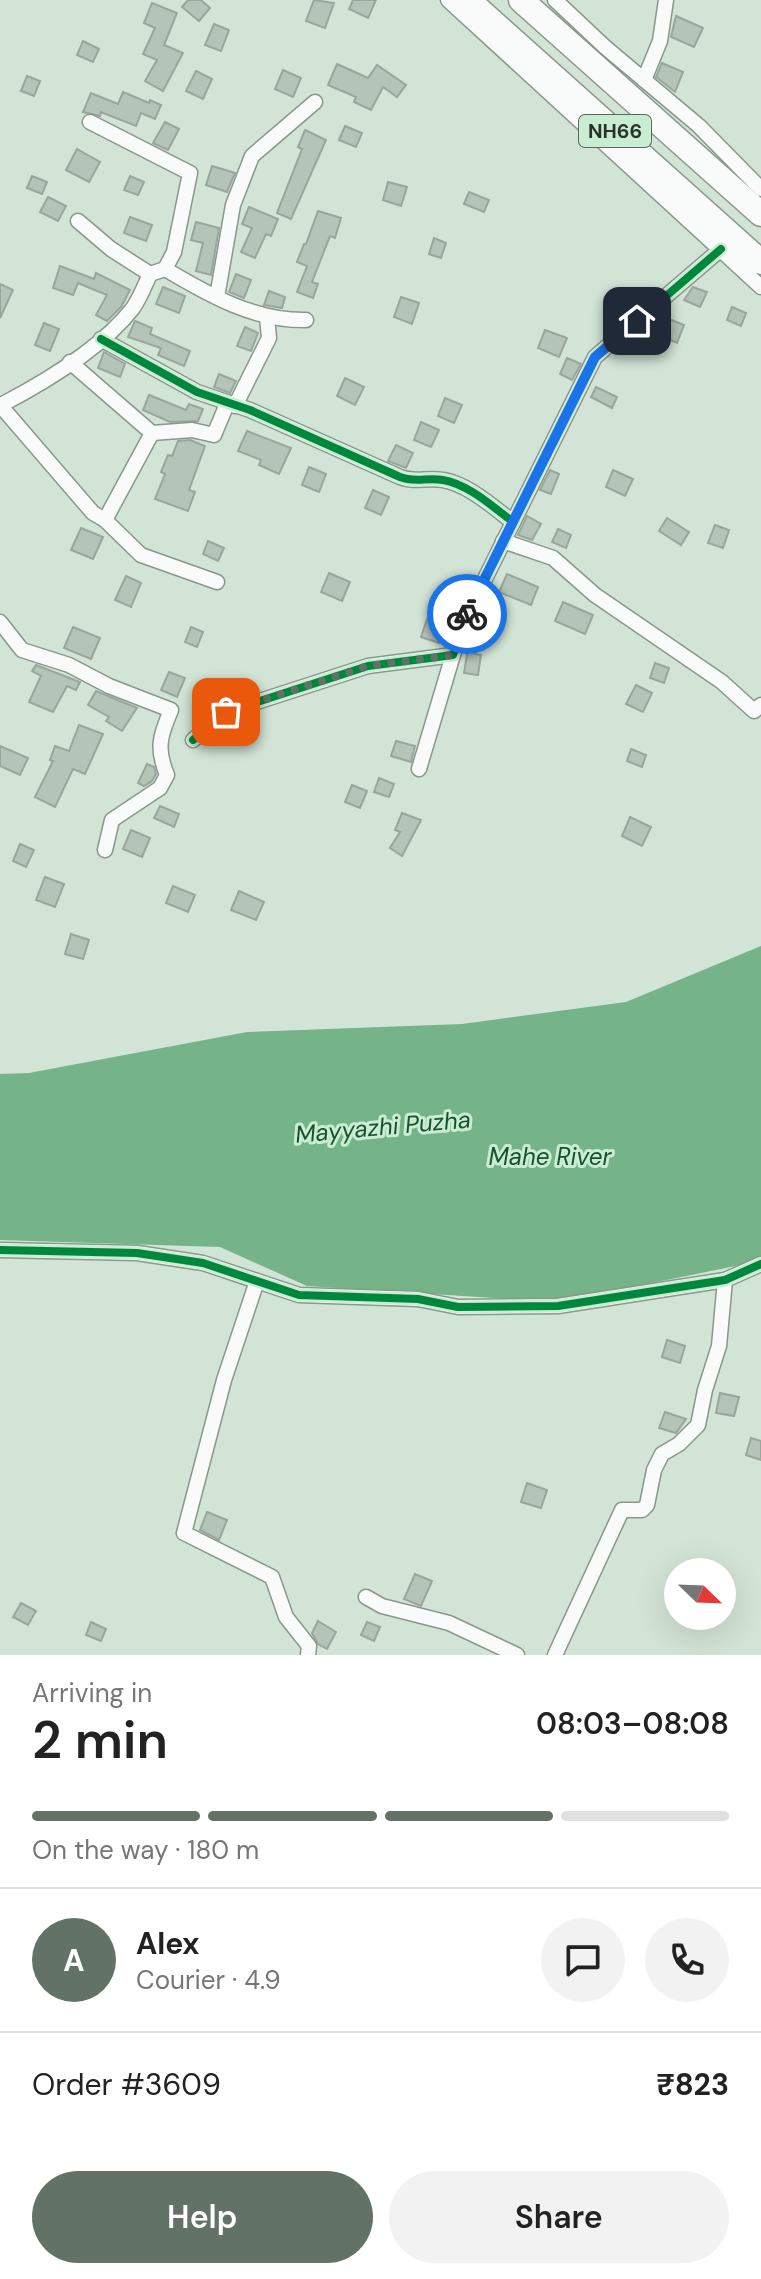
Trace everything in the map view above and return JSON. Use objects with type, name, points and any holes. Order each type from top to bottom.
[{"type":"highway","name":"NH66","points":[[468,0],[761,262]]},
{"type":"highway","name":"NH66","points":[[521,0],[761,214]]},
{"type":"highway","points":[[721,249],[743,257],[761,274]]},
{"type":"street","points":[[448,0],[761,287]]},
{"type":"street","points":[[555,0],[699,126],[761,189]]},
{"type":"street","points":[[644,80],[660,41],[666,0]]},
{"type":"street","points":[[217,297],[233,205],[252,156],[315,102]]},
{"type":"street","points":[[90,122],[190,173],[174,252],[134,306],[101,339],[35,387],[1,405],[93,513],[105,520],[141,555],[217,582]]},
{"type":"street","points":[[78,221],[111,249],[251,313],[306,320]]},
{"type":"street","points":[[419,769],[468,613],[595,357],[721,249]]},
{"type":"street","points":[[70,362],[152,433],[192,430],[214,435],[269,338],[267,317]]},
{"type":"street","points":[[101,339],[197,392],[250,410],[411,482],[445,480],[463,487],[513,522]]},
{"type":"street","points":[[105,520],[152,433]]},
{"type":"street","points":[[503,541],[553,558],[595,595],[722,682],[754,711],[761,705]]},
{"type":"street","points":[[0,622],[22,650],[69,665],[109,686],[171,710],[164,726],[159,755],[167,775],[160,788],[112,820],[105,850]]},
{"type":"street","points":[[193,740],[226,712],[368,666],[453,655]]},
{"type":"street","points":[[0,1250],[137,1253],[203,1263],[299,1295],[418,1299],[458,1307],[512,1308],[558,1306],[725,1280],[761,1264]]},
{"type":"street","points":[[555,1655],[598,1565],[616,1517],[622,1510],[642,1510],[647,1505],[654,1470],[662,1454],[679,1444],[698,1425],[719,1346],[725,1280]]},
{"type":"street","points":[[257,1281],[224,1380],[184,1533],[272,1577],[286,1617],[309,1646],[308,1655]]},
{"type":"street","points":[[366,1597],[382,1606],[449,1623],[517,1655]]},
{"type":"water","name":"Mahe River","points":[[761,946],[761,1256],[750,1263],[559,1302],[307,1286],[220,1247],[0,1240],[0,1074],[29,1073],[247,1032],[462,1024],[626,1002]]},
{"type":"building","points":[[188,0],[201,0],[210,8],[199,21],[182,7]]},
{"type":"building","points":[[314,0],[334,3],[325,28],[306,21]]},
{"type":"building","points":[[353,0],[376,0],[368,18],[349,9]]},
{"type":"building","points":[[152,3],[177,13],[164,45],[183,53],[163,91],[145,81],[157,60],[143,54],[155,28],[144,23]]},
{"type":"building","points":[[676,16],[703,28],[694,47],[671,37]]},
{"type":"building","points":[[214,24],[229,30],[221,51],[205,45]]},
{"type":"building","points":[[83,41],[99,49],[93,62],[77,55]]},
{"type":"building","points":[[662,63],[683,72],[675,92],[656,77]]},
{"type":"building","points":[[337,64],[368,78],[377,65],[406,85],[397,97],[383,87],[371,110],[354,102],[356,97],[328,85]]},
{"type":"building","points":[[283,70],[301,78],[293,97],[275,89]]},
{"type":"building","points":[[196,71],[212,79],[203,99],[186,91]]},
{"type":"building","points":[[27,76],[40,81],[34,96],[21,91]]},
{"type":"building","points":[[123,92],[161,105],[155,119],[141,113],[136,126],[101,112],[100,116],[83,112],[91,93],[118,104]]},
{"type":"building","points":[[165,122],[179,129],[168,150],[153,143]]},
{"type":"building","points":[[345,126],[362,133],[356,147],[339,140]]},
{"type":"building","points":[[305,130],[326,140],[291,219],[277,213],[302,149],[298,147]]},
{"type":"building","points":[[77,149],[100,162],[89,182],[66,170]]},
{"type":"building","points":[[212,166],[235,173],[227,192],[206,185]]},
{"type":"building","points":[[32,176],[47,182],[42,194],[27,188]]},
{"type":"building","points":[[130,176],[144,182],[138,195],[124,190]]},
{"type":"building","points":[[388,182],[407,187],[401,206],[383,200]]},
{"type":"building","points":[[469,192],[489,200],[484,212],[464,204]]},
{"type":"building","points":[[48,197],[66,206],[58,221],[40,212]]},
{"type":"building","points":[[249,207],[278,219],[271,236],[266,234],[255,258],[241,252],[252,228],[242,224]]},
{"type":"building","points":[[318,211],[341,218],[335,238],[330,236],[312,282],[318,284],[313,298],[297,292],[307,266],[297,262]]},
{"type":"building","points":[[130,217],[152,225],[146,241],[124,233]]},
{"type":"building","points":[[196,222],[219,228],[211,275],[196,271],[203,243],[191,240]]},
{"type":"building","points":[[434,238],[446,243],[441,258],[429,254]]},
{"type":"building","points":[[60,266],[94,279],[96,273],[130,290],[121,307],[107,321],[96,315],[107,295],[78,283],[73,295],[53,288]]},
{"type":"building","points":[[236,274],[251,280],[244,298],[229,292]]},
{"type":"building","points":[[0,284],[13,290],[0,318]]},
{"type":"building","points":[[163,287],[185,296],[179,313],[156,304]]},
{"type":"building","points":[[693,287],[707,292],[700,307],[684,300]]},
{"type":"building","points":[[269,291],[285,297],[282,308],[264,305]]},
{"type":"building","points":[[401,297],[419,303],[412,324],[394,317]]},
{"type":"building","points":[[732,307],[746,313],[741,326],[727,320]]},
{"type":"building","points":[[667,318],[684,325],[677,343],[659,335]]},
{"type":"building","points":[[135,321],[152,328],[150,334],[190,351],[184,366],[158,355],[161,348],[128,337]]},
{"type":"building","points":[[44,323],[59,329],[50,351],[35,345]]},
{"type":"building","points":[[245,327],[258,333],[251,351],[237,346]]},
{"type":"building","points":[[545,330],[567,338],[559,357],[538,348]]},
{"type":"building","points":[[104,352],[125,364],[120,377],[98,368]]},
{"type":"building","points":[[567,358],[581,364],[572,380],[560,374]]},
{"type":"building","points":[[219,374],[236,381],[230,393],[214,387]]},
{"type":"building","points":[[345,378],[364,387],[355,405],[337,396]]},
{"type":"building","points":[[596,387],[617,397],[612,408],[591,397]]},
{"type":"building","points":[[149,395],[186,410],[189,404],[203,409],[198,421],[170,422],[143,410]]},
{"type":"building","points":[[445,398],[462,405],[454,423],[438,416]]},
{"type":"building","points":[[421,422],[439,430],[431,447],[414,440]]},
{"type":"building","points":[[247,431],[291,448],[279,474],[259,465],[261,460],[238,451]]},
{"type":"building","points":[[190,440],[205,446],[189,490],[195,492],[188,511],[155,499],[165,474],[161,472],[168,455],[172,456],[178,441]]},
{"type":"building","points":[[396,445],[413,453],[406,468],[388,461]]},
{"type":"building","points":[[309,467],[326,474],[319,492],[302,485]]},
{"type":"building","points":[[550,470],[559,474],[551,494],[540,490]]},
{"type":"building","points":[[613,470],[633,479],[625,496],[606,487]]},
{"type":"building","points":[[373,490],[389,497],[381,515],[365,508]]},
{"type":"building","points":[[527,516],[541,524],[532,540],[518,535]]},
{"type":"building","points":[[667,518],[689,532],[681,545],[659,531]]},
{"type":"building","points":[[715,525],[729,530],[723,548],[708,543]]},
{"type":"building","points":[[81,528],[103,537],[93,559],[71,550]]},
{"type":"building","points":[[558,529],[571,535],[566,548],[552,542]]},
{"type":"building","points":[[208,541],[224,548],[218,561],[203,554]]},
{"type":"building","points":[[329,573],[350,582],[342,601],[321,592]]},
{"type":"building","points":[[507,574],[538,587],[531,605],[499,592]]},
{"type":"building","points":[[126,576],[141,583],[131,607],[115,600]]},
{"type":"building","points":[[563,602],[593,615],[585,634],[555,621]]},
{"type":"building","points":[[427,619],[445,626],[439,643],[421,637]]},
{"type":"building","points":[[476,622],[486,625],[475,654],[481,655],[478,675],[464,673]]},
{"type":"building","points":[[73,627],[100,638],[91,659],[64,648]]},
{"type":"building","points":[[191,627],[203,632],[197,647],[185,642]]},
{"type":"building","points":[[655,663],[669,668],[664,683],[650,678]]},
{"type":"building","points":[[36,665],[80,682],[76,690],[67,686],[53,712],[29,702],[41,676],[32,671]]},
{"type":"building","points":[[169,672],[185,678],[177,697],[161,690]]},
{"type":"building","points":[[636,685],[652,693],[643,712],[626,704]]},
{"type":"building","points":[[96,691],[137,708],[122,731],[106,721],[109,717],[88,705]]},
{"type":"building","points":[[79,725],[103,734],[85,774],[73,769],[55,807],[35,797],[53,761],[50,760],[55,746],[69,751]]},
{"type":"building","points":[[396,741],[415,746],[411,762],[391,756]]},
{"type":"building","points":[[0,746],[28,758],[20,775],[0,766]]},
{"type":"building","points":[[631,749],[646,755],[642,767],[627,761]]},
{"type":"building","points":[[147,764],[154,767],[156,774],[144,786],[138,783]]},
{"type":"building","points":[[379,778],[394,784],[389,797],[374,792]]},
{"type":"building","points":[[352,785],[367,791],[360,808],[345,802]]},
{"type":"building","points":[[160,806],[179,814],[174,827],[154,818]]},
{"type":"building","points":[[402,813],[421,820],[402,856],[390,848],[400,832],[395,830]]},
{"type":"building","points":[[630,817],[651,827],[642,846],[622,836]]},
{"type":"building","points":[[131,830],[150,838],[142,857],[123,849]]},
{"type":"building","points":[[20,844],[34,850],[26,867],[13,861]]},
{"type":"building","points":[[45,877],[64,884],[55,907],[36,900]]},
{"type":"building","points":[[173,886],[195,895],[188,912],[166,903]]},
{"type":"building","points":[[239,891],[264,902],[256,920],[231,910]]},
{"type":"building","points":[[71,934],[89,940],[83,959],[65,954]]},
{"type":"building","points":[[667,1340],[685,1346],[680,1363],[662,1357]]},
{"type":"building","points":[[720,1393],[739,1397],[734,1416],[716,1413]]},
{"type":"building","points":[[665,1412],[686,1419],[676,1433],[659,1428]]},
{"type":"building","points":[[751,1438],[761,1441],[761,1460],[746,1455]]},
{"type":"building","points":[[527,1483],[547,1490],[541,1508],[521,1502]]},
{"type":"building","points":[[207,1512],[227,1520],[219,1540],[200,1530]]},
{"type":"building","points":[[415,1574],[432,1581],[421,1606],[404,1599]]},
{"type":"building","points":[[21,1603],[36,1611],[28,1625],[13,1617]]},
{"type":"building","points":[[318,1621],[336,1632],[327,1649],[318,1644],[312,1633]]},
{"type":"building","points":[[91,1622],[106,1629],[101,1641],[86,1635]]},
{"type":"building","points":[[367,1622],[380,1627],[374,1641],[361,1635]]},
{"type":"cycle path","points":[[193,740],[226,712],[368,666],[453,655],[468,613],[595,357],[721,249]]},
{"type":"cycle path","points":[[101,339],[197,392],[250,410],[400,477],[443,480],[462,486],[513,522]]},
{"type":"cycle path","points":[[0,1250],[137,1253],[203,1263],[299,1295],[418,1299],[458,1307],[558,1306],[725,1280],[761,1264]]},
{"type":"way so far","points":[[226,712],[368,666],[453,655],[467,614]]},
{"type":"route","points":[[467,614],[595,357],[637,321]]},
{"type":"water label","name":"Mayyazhi Puzha","points":[[383,1127]]}]
